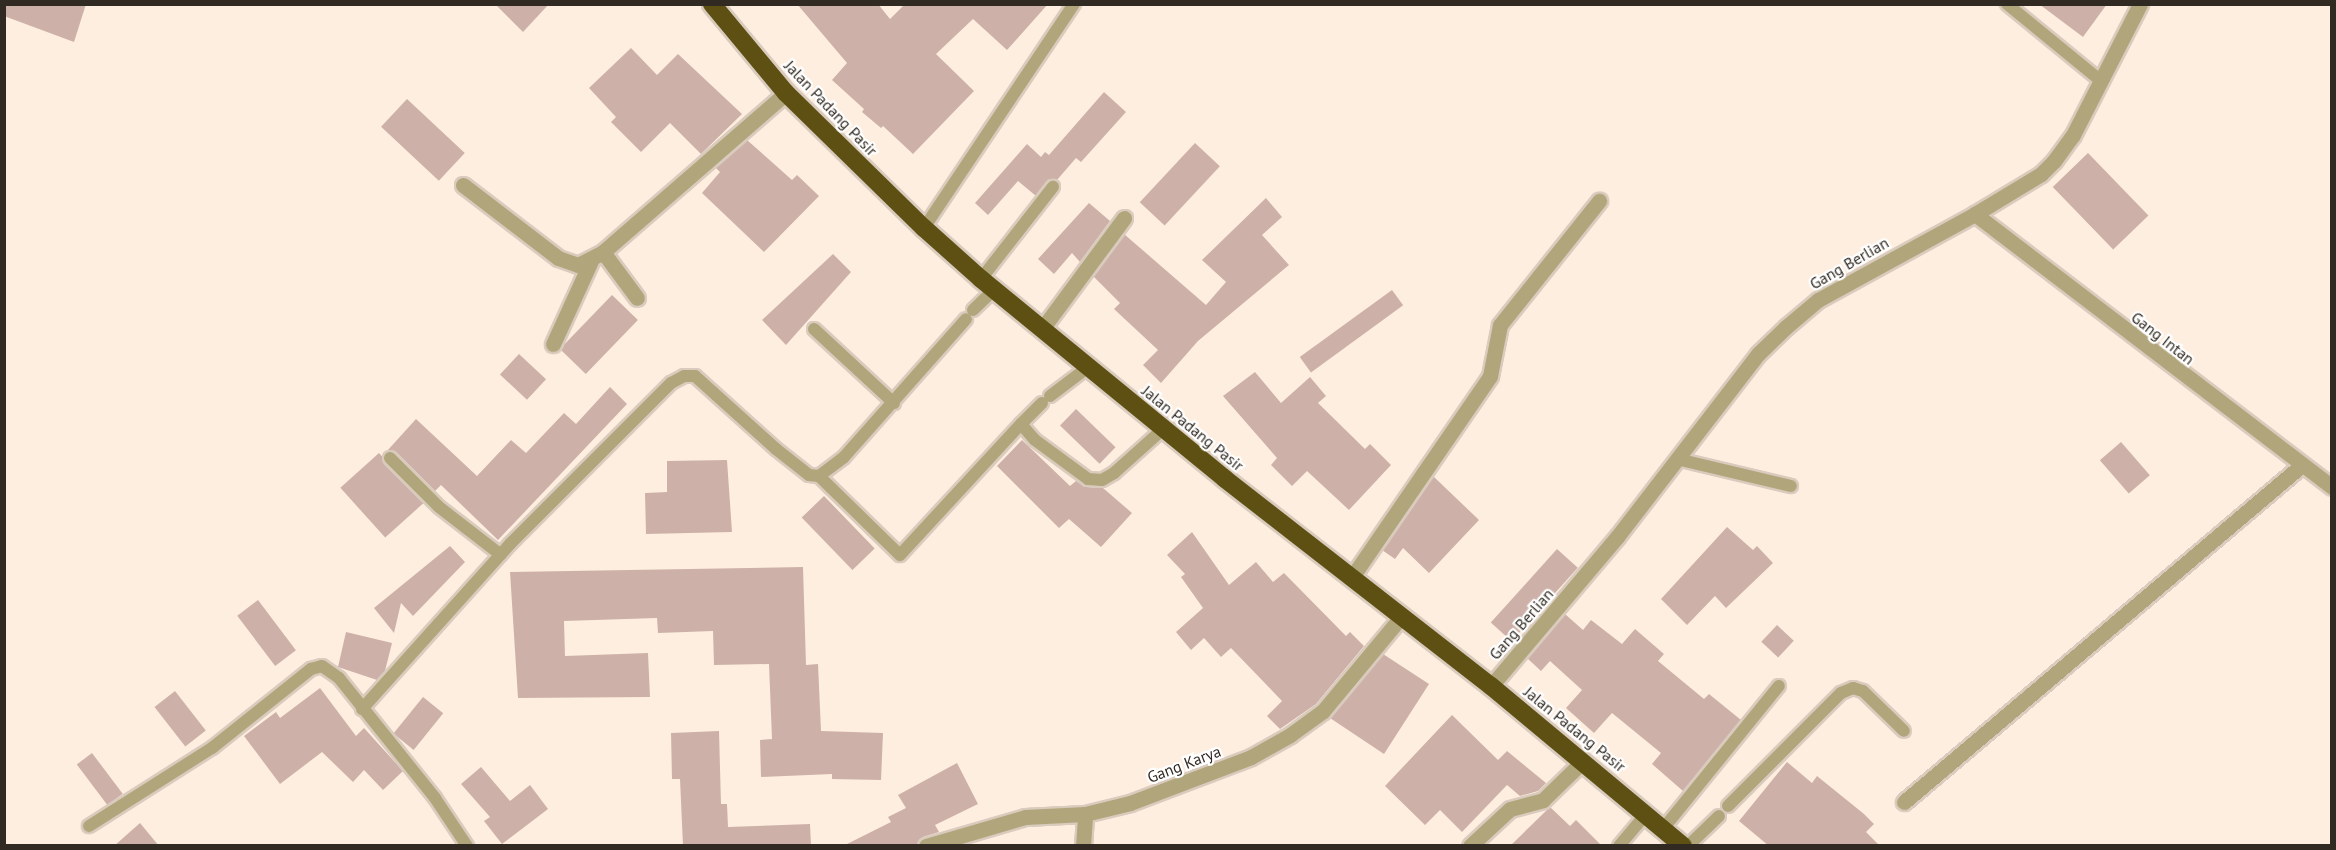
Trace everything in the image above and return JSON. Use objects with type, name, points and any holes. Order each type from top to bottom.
[{"type":"highway","name":"Jalan Padang Pasir","points":[[712,4],[786,93],[924,228],[988,284],[1163,429],[1491,686],[1683,846]]},
{"type":"street","name":"Gang Berlian","points":[[1491,686],[1565,601],[1758,354],[1818,300],[1975,214],[2041,174],[2054,161],[2073,135],[2140,4]]},
{"type":"street","points":[[463,185],[564,261],[578,265],[598,255],[786,93]]},
{"type":"street","points":[[1352,577],[1490,376],[1500,325],[1599,201]]},
{"type":"street","name":"Gang Intan","points":[[1975,214],[2331,487]]},
{"type":"street","points":[[1042,330],[1124,218]]},
{"type":"street","points":[[598,255],[637,298]]},
{"type":"street","points":[[553,344],[598,255]]},
{"type":"street","points":[[1904,802],[2302,465]]},
{"type":"street","name":"Gang Karya","points":[[926,846],[1025,817],[1085,814],[1180,786],[1275,745],[1323,711],[1402,616]]},
{"type":"street","points":[[1470,846],[1510,808],[1543,800],[1583,761]]},
{"type":"street","points":[[1083,846],[1085,814]]},
{"type":"lane","points":[[924,228],[1074,4]]},
{"type":"lane","points":[[2007,4],[2101,81]]},
{"type":"lane","points":[[819,476],[844,457],[894,403],[970,314],[1053,187]]},
{"type":"lane","points":[[814,329],[894,403]]},
{"type":"lane","points":[[362,710],[501,555],[671,382],[684,376],[695,376],[776,449],[809,475],[819,476],[900,555],[1046,399],[1088,367]]},
{"type":"lane","points":[[1022,424],[1035,440],[1088,479],[1102,480],[1163,429]]},
{"type":"lane","points":[[390,458],[439,507],[501,555]]},
{"type":"lane","points":[[1677,459],[1791,486]]},
{"type":"lane","points":[[89,826],[212,748],[315,667],[326,667],[339,678],[362,710],[435,798],[467,846]]},
{"type":"lane","points":[[1663,829],[1779,686]]},
{"type":"lane","points":[[1728,806],[1841,693],[1853,688],[1863,691],[1905,731]]},
{"type":"lane","points":[[1619,846],[1646,814]]},
{"type":"lane","points":[[1688,846],[1719,816]]},
{"type":"building","points":[[4,4],[86,4],[74,42],[4,16]]},
{"type":"building","points":[[495,4],[549,4],[523,32]]},
{"type":"building","points":[[797,4],[878,4],[890,19],[905,4],[1048,4],[1007,50],[973,19],[936,54],[974,91],[913,154],[883,126],[881,128],[862,112],[864,109],[832,80],[847,63]]},
{"type":"building","points":[[2039,4],[2107,4],[2083,37]]},
{"type":"building","points":[[631,48],[657,75],[678,54],[742,114],[701,154],[670,123],[641,152],[611,122],[616,117],[589,88]]},
{"type":"building","points":[[1104,92],[1126,112],[1081,162],[1076,158],[1057,180],[1049,180],[1036,196],[1018,181],[988,215],[975,203],[1027,144],[1041,157],[1045,152],[1049,155]]},
{"type":"building","points":[[407,99],[465,153],[439,181],[381,127]]},
{"type":"building","points":[[747,140],[792,180],[797,175],[819,196],[764,252],[702,193],[720,172],[715,167]]},
{"type":"building","points":[[1195,143],[1220,166],[1165,225],[1140,202]]},
{"type":"building","points":[[2088,153],[2148,216],[2113,250],[2053,187]]},
{"type":"building","points":[[1266,198],[1282,217],[1262,235],[1289,265],[1198,341],[1161,383],[1143,365],[1158,350],[1114,309],[1120,303],[1093,276],[1124,234],[1206,305],[1226,282],[1202,260]]},
{"type":"building","points":[[1089,203],[1110,221],[1080,262],[1072,253],[1054,274],[1038,259]]},
{"type":"building","points":[[833,254],[851,272],[786,345],[762,320]]},
{"type":"building","points":[[1392,290],[1403,305],[1311,372],[1300,357]]},
{"type":"building","points":[[612,295],[638,320],[586,374],[560,349]]},
{"type":"building","points":[[519,354],[546,379],[527,400],[500,374]]},
{"type":"building","points":[[1255,372],[1281,403],[1310,377],[1326,396],[1318,403],[1365,449],[1370,444],[1391,465],[1349,510],[1307,471],[1292,486],[1271,465],[1277,458],[1223,396]]},
{"type":"building","points":[[610,387],[627,404],[498,540],[441,485],[435,491],[396,452],[387,451],[416,419],[477,476],[511,440],[526,453],[564,413],[576,424]]},
{"type":"building","points":[[1076,409],[1116,447],[1100,464],[1060,426]]},
{"type":"building","points":[[1022,440],[1070,486],[1076,481],[1087,487],[1103,488],[1132,513],[1101,547],[1069,519],[1059,528],[997,466]]},
{"type":"building","points":[[2121,442],[2150,475],[2129,494],[2100,460]]},
{"type":"building","points":[[379,453],[424,503],[385,538],[340,488]]},
{"type":"building","points":[[727,460],[732,532],[646,534],[645,493],[667,492],[667,461]]},
{"type":"building","points":[[1433,476],[1479,520],[1429,573],[1403,548],[1395,559],[1382,550]]},
{"type":"building","points":[[824,496],[875,549],[852,570],[802,518]]},
{"type":"building","points":[[1727,527],[1753,550],[1757,546],[1773,563],[1726,608],[1715,596],[1687,625],[1661,599]]},
{"type":"building","points":[[1192,532],[1229,585],[1256,562],[1273,582],[1284,573],[1346,636],[1350,632],[1364,646],[1316,704],[1280,729],[1267,716],[1282,701],[1231,648],[1221,657],[1204,638],[1191,650],[1176,632],[1203,608],[1181,577],[1185,574],[1167,555]]},
{"type":"building","points":[[450,546],[465,562],[413,616],[401,603],[394,633],[374,608]]},
{"type":"building","points":[[1557,549],[1578,568],[1512,641],[1491,623]]},
{"type":"building","points":[[803,567],[806,665],[818,664],[821,731],[883,733],[881,780],[832,779],[832,774],[761,777],[760,740],[772,739],[769,664],[714,665],[713,631],[658,633],[657,618],[564,621],[565,656],[648,653],[650,697],[518,698],[510,572]]},
{"type":"building","points":[[258,600],[296,650],[275,666],[237,616]]},
{"type":"building","points":[[1565,614],[1583,630],[1591,620],[1622,644],[1635,629],[1664,654],[1658,661],[1704,699],[1709,694],[1741,720],[1683,791],[1652,764],[1661,753],[1612,713],[1594,733],[1566,708],[1582,690],[1550,661],[1541,671],[1527,658]]},
{"type":"building","points":[[1777,625],[1794,641],[1778,658],[1761,642]]},
{"type":"building","points":[[346,632],[392,643],[385,671],[377,680],[338,667]]},
{"type":"building","points":[[1383,654],[1429,684],[1384,754],[1330,718]]},
{"type":"building","points":[[320,688],[356,736],[364,728],[403,771],[383,790],[364,770],[353,782],[322,752],[280,784],[244,736],[276,712],[280,718]]},
{"type":"building","points":[[175,691],[206,730],[185,746],[155,707]]},
{"type":"building","points":[[423,697],[443,713],[414,750],[393,734]]},
{"type":"building","points":[[1452,715],[1498,760],[1507,751],[1546,783],[1538,791],[1520,796],[1507,785],[1462,832],[1440,810],[1425,825],[1385,786]]},
{"type":"building","points":[[719,731],[721,804],[727,804],[728,827],[810,824],[811,846],[683,846],[680,779],[672,779],[671,733]]},
{"type":"building","points":[[92,753],[123,794],[108,805],[77,764]]},
{"type":"building","points":[[1787,762],[1812,783],[1817,776],[1864,814],[1874,824],[1866,832],[1880,846],[1769,846],[1739,821]]},
{"type":"building","points":[[957,763],[978,804],[935,825],[939,832],[923,837],[916,846],[843,846],[891,822],[888,817],[906,808],[898,795]]},
{"type":"building","points":[[481,767],[510,801],[530,785],[548,809],[502,844],[484,821],[490,817],[461,784]]},
{"type":"building","points":[[1550,807],[1570,826],[1576,820],[1602,846],[1510,846]]},
{"type":"building","points":[[140,823],[159,846],[114,846]]}]
